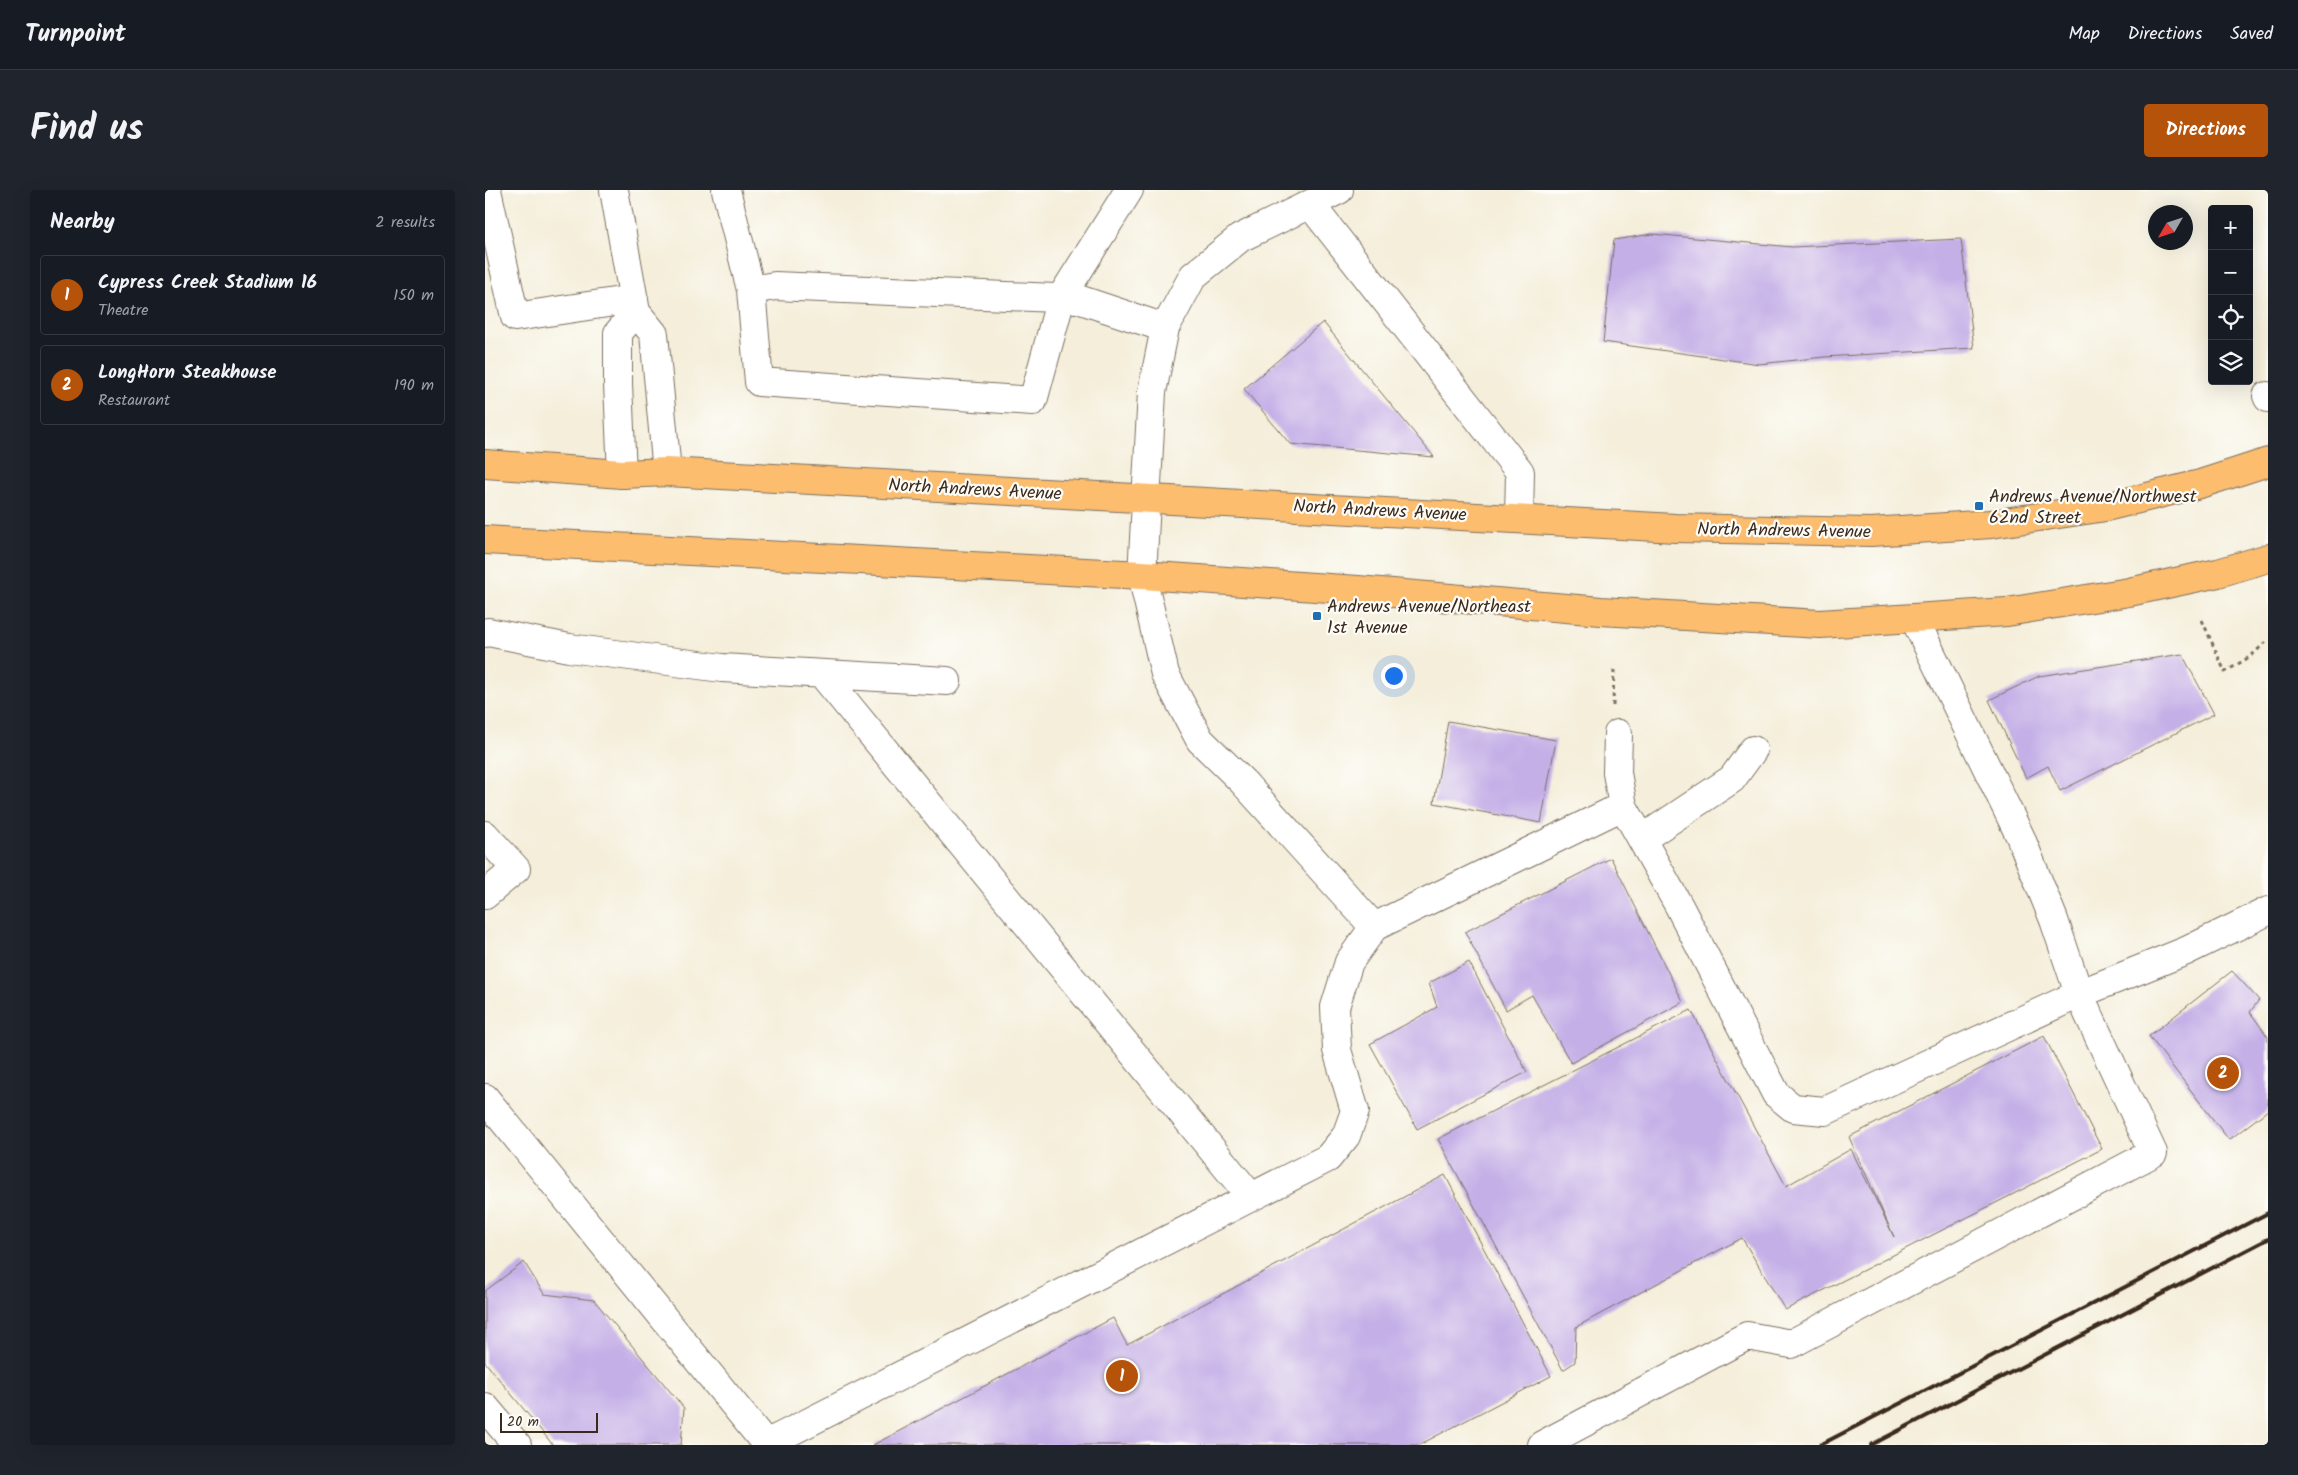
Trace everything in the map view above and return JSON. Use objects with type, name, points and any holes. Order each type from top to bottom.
[{"type":"main road","name":"North Andrews Avenue","points":[[485,464],[622,474],[667,472],[1675,528],[1861,532],[1963,526],[2105,507],[2200,484],[2268,462]]},
{"type":"main road","points":[[485,540],[1142,575],[1368,590],[1601,611],[1820,624],[2007,612],[2129,592],[2218,573],[2268,558]]},
{"type":"lane","points":[[487,190],[515,318],[635,306]]},
{"type":"lane","points":[[614,190],[635,306],[654,334],[667,472]]},
{"type":"lane","points":[[726,190],[751,290],[759,382],[1033,401],[1061,298],[1129,190]]},
{"type":"lane","points":[[1339,190],[1240,238],[1193,276],[1165,328],[1151,392],[1142,575],[1165,674],[1200,740],[1243,782],[1374,926]]},
{"type":"lane","points":[[1310,204],[1520,472],[1519,518]]},
{"type":"lane","points":[[751,290],[775,286],[1078,299],[1165,328]]},
{"type":"lane","points":[[622,474],[618,384],[619,333],[635,306]]},
{"type":"lane","points":[[1542,1445],[1747,1336],[1791,1344],[2153,1153],[2079,994],[2055,920],[2019,836],[1914,618]]},
{"type":"lane","points":[[485,633],[488,632],[569,648],[722,668],[947,681]]},
{"type":"lane","points":[[823,675],[1251,1197]]},
{"type":"lane","points":[[1618,734],[1617,773],[1623,806],[1679,906],[1776,1094],[1793,1108],[1825,1111],[2079,994],[2186,951],[2268,911]]},
{"type":"lane","points":[[1642,839],[1732,779],[1753,750]]},
{"type":"lane","points":[[485,1098],[766,1444],[1328,1158],[1346,1136],[1355,1111],[1337,1050],[1335,1007],[1349,962],[1374,926],[1623,806]]},
{"type":"lane","points":[[485,835],[516,869],[485,895]]},
{"type":"lane","points":[[485,1406],[517,1445]]},
{"type":"path","points":[[2202,620],[2225,672],[2251,656],[2268,640]]},
{"type":"path","points":[[1613,706],[1614,669]]},
{"type":"building","points":[[1652,234],[1792,247],[1961,239],[1974,348],[1824,357],[1759,364],[1603,342],[1614,240]]},
{"type":"building","points":[[1323,322],[1434,457],[1290,444],[1244,389]]},
{"type":"building","points":[[2182,654],[2214,714],[2060,791],[2048,766],[2026,778],[1989,700],[2039,676]]},
{"type":"building","points":[[1448,721],[1556,740],[1541,823],[1434,803]]},
{"type":"building","points":[[1611,858],[1683,1002],[1571,1063],[1532,995],[1506,1010],[1465,932]]},
{"type":"building","points":[[1469,962],[1527,1072],[1417,1129],[1370,1044],[1437,1007],[1429,983]]},
{"type":"building","points":[[2232,971],[2259,1000],[2250,1012],[2268,1037],[2268,1110],[2229,1140],[2149,1036]]},
{"type":"building","points":[[1691,1010],[1786,1186],[1851,1149],[1894,1237],[1849,1137],[2044,1036],[2102,1149],[1785,1310],[1742,1238],[1576,1327],[1575,1362],[1563,1370],[1438,1139]]},
{"type":"building","points":[[1445,1175],[1551,1376],[1419,1445],[873,1445],[1113,1318],[1127,1345]]},
{"type":"building","points":[[524,1262],[544,1294],[594,1300],[684,1408],[681,1445],[553,1445],[485,1362],[485,1291]]},
{"type":"railway","points":[[1820,1445],[2268,1213]]},
{"type":"railway","points":[[1871,1445],[2268,1239]]},
{"type":"place","name":"Andrews Avenue/Northwest 62nd Street","points":[[1979,506]]},
{"type":"place","name":"Andrews Avenue/Northeast 1st Avenue","points":[[1317,616]]},
{"type":"place","name":"LongHorn Steakhouse","points":[[2223,1073]]},
{"type":"place","name":"Cypress Creek Stadium 16","points":[[1122,1376]]}]
